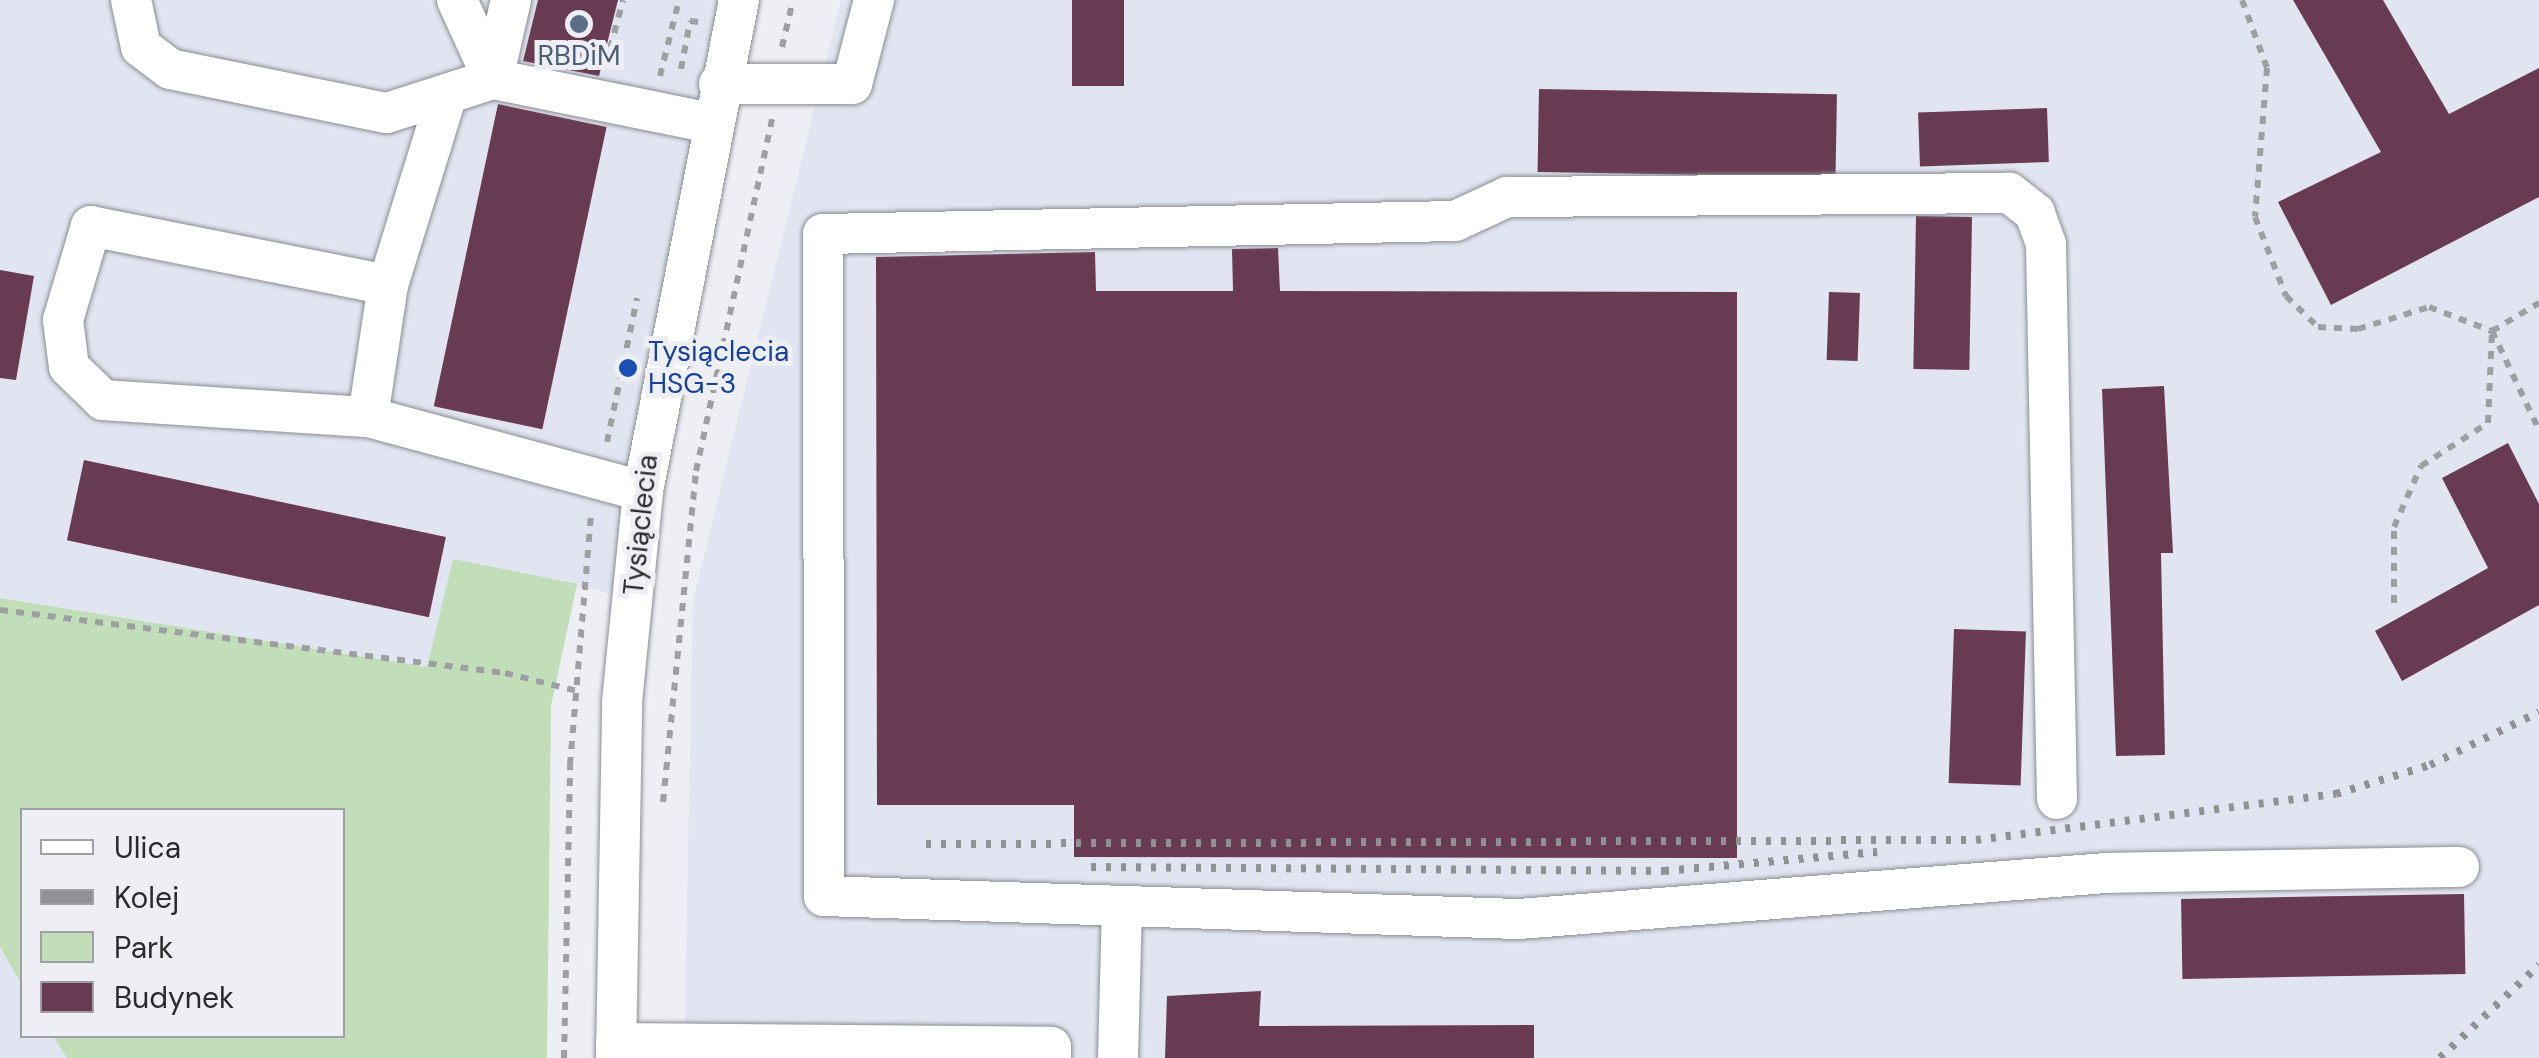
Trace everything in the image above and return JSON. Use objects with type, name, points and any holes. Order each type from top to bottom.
[{"type":"street","points":[[132,0],[141,47],[170,69],[387,112],[445,101],[493,80],[715,103],[852,84],[874,0]]},
{"type":"street","points":[[457,0],[493,80]]},
{"type":"street","points":[[493,80],[512,0]]},
{"type":"street","name":"Tysiąclecia","points":[[616,1050],[622,702],[643,491],[715,103],[739,0]]},
{"type":"street","points":[[368,418],[388,285],[445,101]]},
{"type":"street","points":[[2057,798],[2046,244],[2035,213],[2009,194],[1507,196],[1455,221],[822,234],[824,896],[1519,919],[2106,873],[2459,868]]},
{"type":"street","points":[[388,285],[91,226],[63,320],[69,367],[103,400],[368,418],[643,491]]},
{"type":"street","points":[[1118,1058],[1122,906]]},
{"type":"street","points":[[616,1050],[1051,1047],[1050,1058]]},
{"type":"path","points":[[602,81],[623,0]]},
{"type":"path","points":[[665,98],[679,0]]},
{"type":"path","points":[[782,42],[793,0]]},
{"type":"path","points":[[2242,0],[2267,68],[2254,217],[2286,296],[2318,326],[2358,329],[2430,307],[2492,331],[2539,430]]},
{"type":"path","points":[[665,98],[690,21]]},
{"type":"path","points":[[662,816],[696,472],[771,124]]},
{"type":"path","points":[[606,446],[641,278]]},
{"type":"path","points":[[2492,331],[2539,303]]},
{"type":"path","points":[[2394,603],[2394,527],[2421,466],[2488,423],[2492,331]]},
{"type":"path","points":[[564,1058],[574,690],[590,516]]},
{"type":"path","points":[[0,610],[504,673],[622,702]]},
{"type":"shaded area","points":[[0,0],[738,0],[632,598],[453,559],[428,667],[0,598]]},
{"type":"shaded area","points":[[841,0],[2539,0],[2539,1058],[684,1058],[693,600]]},
{"type":"shaded area","points":[[0,948],[20,982],[20,1038],[54,1038],[67,1058],[0,1058]]},
{"type":"green space","points":[[453,559],[577,584],[551,706],[547,1058],[67,1058],[54,1038],[345,1038],[345,808],[20,808],[20,982],[0,947],[0,598],[427,667]]},
{"type":"building","points":[[538,0],[618,0],[599,76],[523,61]]},
{"type":"building","points":[[1072,0],[1124,0],[1124,86],[1072,86]]},
{"type":"building","points":[[2293,0],[2383,0],[2449,114],[2539,68],[2539,197],[2331,305],[2278,202],[2381,152]]},
{"type":"building","points":[[1539,89],[1837,94],[1836,177],[1538,172]]},
{"type":"building","points":[[498,104],[607,127],[542,429],[434,406]]},
{"type":"building","points":[[2047,108],[2049,162],[1920,166],[1918,113]]},
{"type":"building","points":[[1916,216],[1972,217],[1969,370],[1913,369]]},
{"type":"building","points":[[1278,248],[1280,291],[1737,292],[1737,858],[1074,857],[1074,805],[877,805],[876,257],[1095,252],[1096,291],[1233,291],[1232,249]]},
{"type":"building","points":[[0,270],[34,276],[16,380],[0,378]]},
{"type":"building","points":[[1829,292],[1860,293],[1858,361],[1827,360]]},
{"type":"building","points":[[2164,386],[2173,553],[2161,553],[2165,755],[2116,756],[2102,389]]},
{"type":"building","points":[[2508,443],[2539,504],[2539,605],[2402,681],[2375,631],[2488,568],[2442,478]]},
{"type":"building","points":[[84,460],[446,537],[429,617],[67,540]]},
{"type":"building","points":[[1954,629],[2026,632],[2021,785],[1949,783]]},
{"type":"building","points":[[2464,894],[2465,974],[2182,979],[2181,899]]},
{"type":"building","points":[[1261,991],[1259,1026],[1534,1025],[1534,1058],[1165,1058],[1167,996]]},
{"type":"railway","points":[[926,844],[1976,840],[2336,794],[2430,765],[2539,712]]},
{"type":"railway","points":[[1091,867],[1664,871],[1877,852]]},
{"type":"railway","points":[[2440,1058],[2539,965]]},
{"type":"place","name":"RBDiM","points":[[579,24]]},
{"type":"place","name":"Tysiąclecia HSG-3","points":[[628,368]]}]
